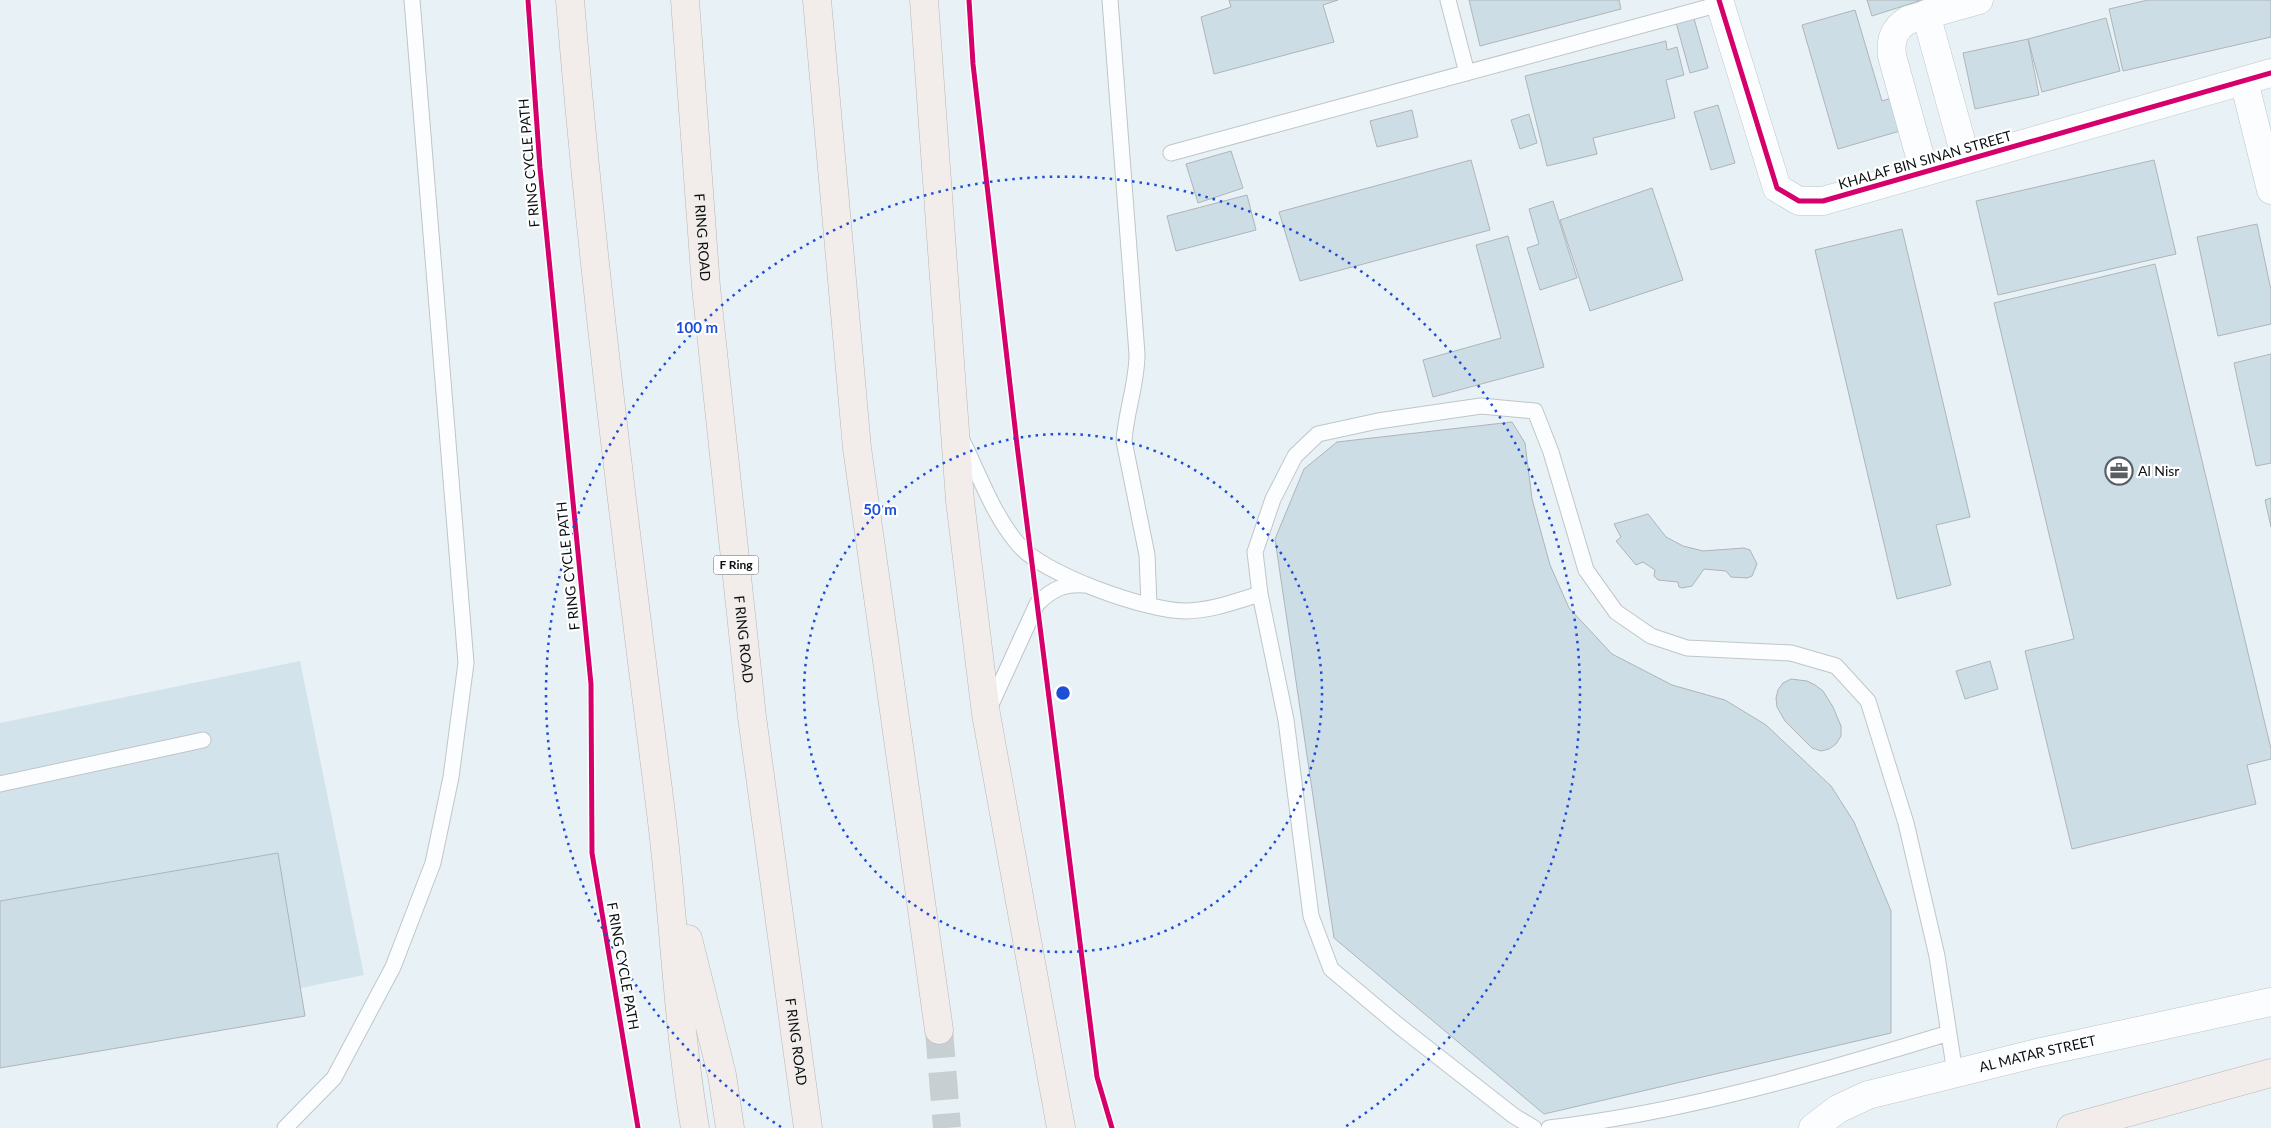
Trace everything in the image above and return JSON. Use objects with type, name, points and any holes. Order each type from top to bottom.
[{"type":"highway","points":[[570,0],[580,122],[621,495],[666,853],[687,1079],[695,1128]]},
{"type":"highway","name":"F RING ROAD","points":[[685,0],[706,287],[751,707],[808,1128]]},
{"type":"highway","points":[[817,0],[857,448],[939,1030]]},
{"type":"highway","points":[[924,0],[960,501],[986,714],[1061,1128]]},
{"type":"highway","points":[[666,853],[722,1075],[730,1128]]},
{"type":"highway","points":[[2071,1128],[2271,1073]]},
{"type":"highway","points":[[1043,1128],[1052,1082]]},
{"type":"highway","points":[[1050,1128],[1052,1082]]},
{"type":"highway","points":[[1052,1082],[1071,1128]]},
{"type":"street","points":[[1924,171],[1892,56],[1891,45],[1893,35],[1899,26],[1908,20],[1979,0]]},
{"type":"street","name":"KHALAF BIN SINAN STREET","points":[[1720,2],[1777,188],[1799,201],[1823,201],[2271,73]]},
{"type":"street","points":[[1926,14],[1966,159]]},
{"type":"street","points":[[2244,81],[2271,190]]},
{"type":"street","name":"AL MATAR STREET","points":[[1813,1128],[1838,1110],[1868,1095],[1955,1073],[2271,1002]]},
{"type":"lane","points":[[285,1128],[334,1078],[393,967],[435,854],[451,777],[466,663],[412,0]]},
{"type":"lane","points":[[1110,0],[1137,354],[1135,383],[1125,426],[1124,440],[1147,555],[1149,605]]},
{"type":"lane","points":[[1448,0],[1467,73]]},
{"type":"lane","points":[[1171,152],[1467,73],[1720,2]]},
{"type":"lane","points":[[1534,1128],[1514,1116],[1399,1026],[1331,969],[1312,916],[1286,720],[1260,594],[1255,552],[1274,499],[1295,456],[1318,434],[1378,421],[1481,406],[1535,411],[1551,452],[1586,570],[1616,612],[1651,636],[1687,648],[1791,653],[1836,666],[1868,701],[1906,823],[1937,956],[1955,1073]]},
{"type":"lane","points":[[955,425],[1000,518],[1019,546],[1031,557],[1089,585],[1160,609],[1186,611],[1208,609],[1260,594]]},
{"type":"lane","points":[[986,714],[1037,604],[1060,586],[1074,584],[1089,585]]},
{"type":"lane","points":[[0,784],[202,740]]},
{"type":"lane","points":[[1549,1128],[1598,1122],[1721,1096],[1860,1060],[1949,1033]]},
{"type":"shaded area","points":[[300,661],[364,975],[0,1050],[0,723]]},
{"type":"building","points":[[1229,0],[1338,0],[1323,5],[1334,42],[1214,74],[1201,17],[1231,7]]},
{"type":"building","points":[[1469,0],[1619,0],[1621,9],[1480,46]]},
{"type":"building","points":[[1867,0],[1922,0],[1872,16]]},
{"type":"building","points":[[2148,0],[2271,0],[2271,37],[2123,71],[2109,9]]},
{"type":"building","points":[[1855,10],[1882,101],[1891,98],[1900,131],[1838,149],[1802,25]]},
{"type":"building","points":[[1693,15],[1708,68],[1690,73],[1675,19]]},
{"type":"building","points":[[2106,18],[2120,71],[2042,92],[2028,39]]},
{"type":"building","points":[[2028,39],[2039,95],[1975,109],[1963,53]]},
{"type":"building","points":[[1666,41],[1667,50],[1677,47],[1684,75],[1666,80],[1675,118],[1593,138],[1597,154],[1547,166],[1525,76]]},
{"type":"building","points":[[1718,105],[1735,163],[1711,170],[1694,112]]},
{"type":"building","points":[[1412,110],[1418,137],[1377,147],[1370,121]]},
{"type":"building","points":[[1529,114],[1537,143],[1520,149],[1511,120]]},
{"type":"building","points":[[1231,151],[1243,188],[1198,203],[1186,164]]},
{"type":"building","points":[[1471,160],[1490,230],[1300,281],[1279,212]]},
{"type":"building","points":[[2154,160],[2176,254],[1998,295],[1976,201]]},
{"type":"building","points":[[1652,188],[1683,280],[1590,311],[1560,220]]},
{"type":"building","points":[[1247,195],[1256,230],[1176,251],[1167,216]]},
{"type":"building","points":[[1553,201],[1577,278],[1540,290],[1527,248],[1539,244],[1529,209]]},
{"type":"building","points":[[2257,224],[2271,290],[2271,324],[2218,336],[2197,237]]},
{"type":"building","points":[[1902,229],[1970,517],[1936,525],[1951,585],[1897,599],[1815,250]]},
{"type":"building","points":[[1508,236],[1544,367],[1433,397],[1423,360],[1501,338],[1476,245]]},
{"type":"building","name":"Al Nisr","points":[[2155,264],[2271,749],[2271,759],[2247,765],[2256,804],[2072,849],[2025,651],[2074,639],[1994,303]]},
{"type":"building","points":[[2271,354],[2271,463],[2256,466],[2234,363]]},
{"type":"building","points":[[1512,422],[1525,443],[1532,499],[1550,565],[1569,608],[1612,654],[1672,685],[1725,700],[1766,725],[1831,786],[1854,822],[1891,911],[1891,1033],[1544,1114],[1334,938],[1275,539],[1304,469],[1337,442]]},
{"type":"building","points":[[2271,498],[2271,527],[2265,500]]},
{"type":"building","points":[[1648,514],[1666,537],[1683,546],[1703,551],[1744,548],[1750,550],[1757,564],[1752,576],[1747,578],[1731,577],[1726,571],[1704,569],[1692,586],[1682,588],[1679,587],[1678,582],[1658,580],[1654,576],[1655,570],[1643,562],[1636,565],[1616,541],[1621,537],[1614,524]]},
{"type":"building","points":[[1990,661],[1998,689],[1965,699],[1956,671]]},
{"type":"building","points":[[1791,679],[1807,681],[1815,685],[1823,691],[1833,707],[1841,726],[1841,736],[1836,744],[1829,749],[1821,751],[1812,748],[1785,721],[1777,707],[1776,698],[1778,690],[1783,683]]},
{"type":"building","points":[[278,853],[305,1016],[0,1068],[0,901]]},
{"type":"tunnel","points":[[939,1030],[947,1128]]},
{"type":"cycle path","name":"F RING CYCLE PATH","points":[[528,0],[540,168],[591,684],[592,853],[638,1128]]},
{"type":"cycle path","points":[[969,0],[973,64],[1017,445],[1097,1077],[1112,1128]]},
{"type":"cycle path","points":[[1719,0],[1777,188],[1799,201],[1823,201],[2271,73]]},
{"type":"place","name":"Al Nisr","points":[[2119,471]]}]
